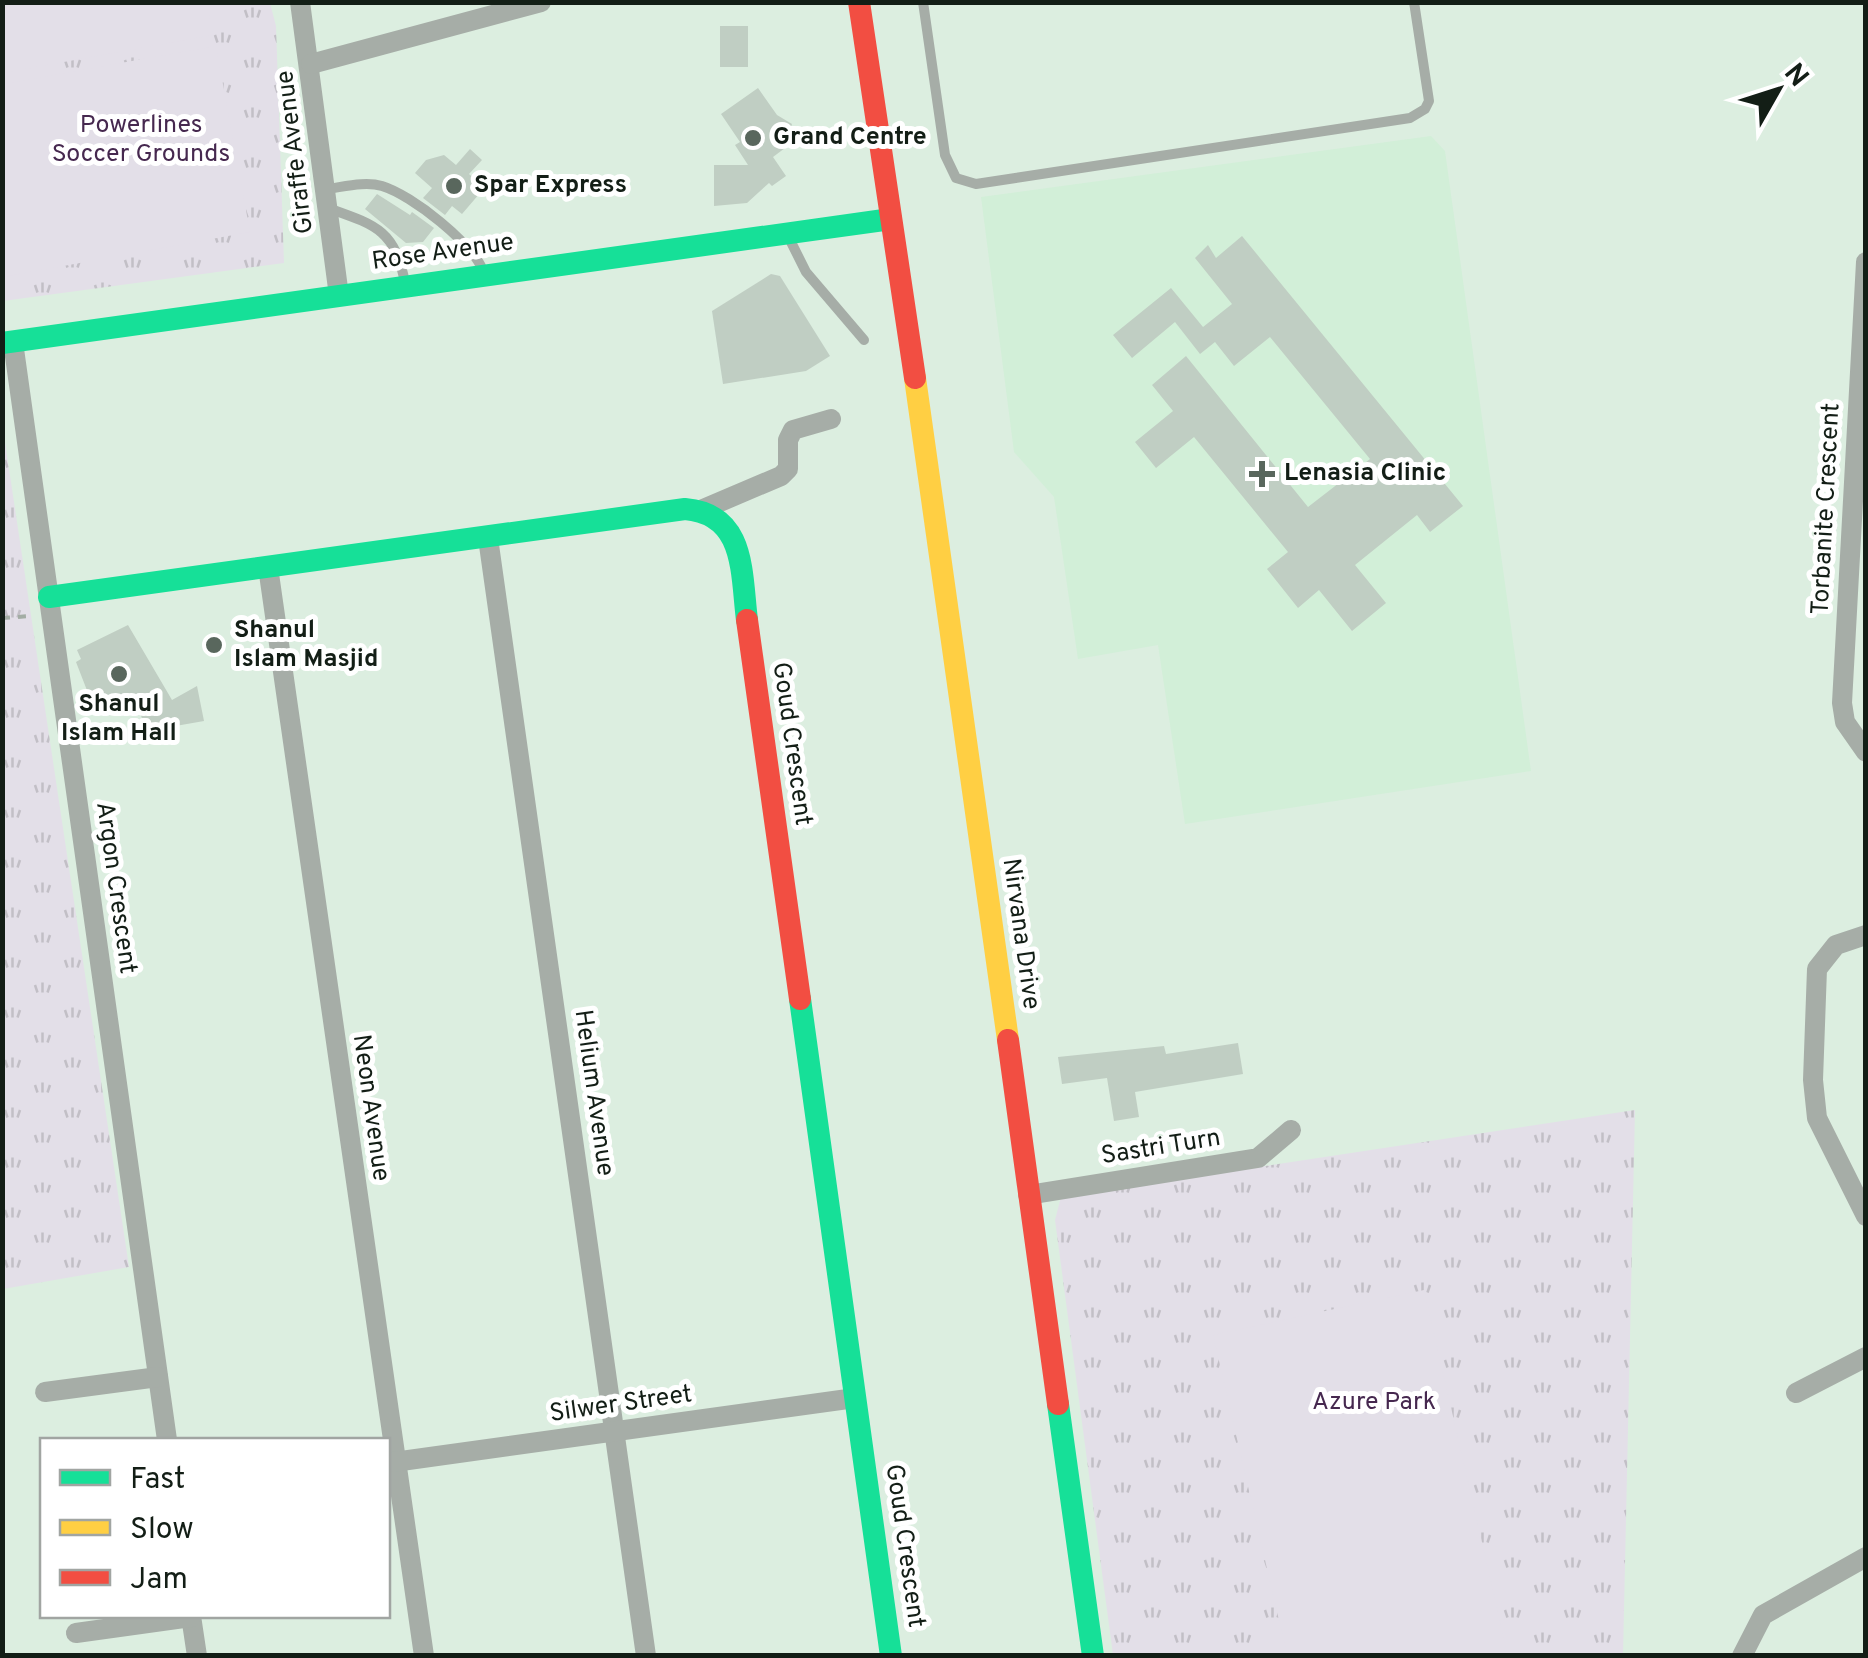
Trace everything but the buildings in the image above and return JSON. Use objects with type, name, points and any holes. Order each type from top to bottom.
[{"type":"street","name":"Giraffe Avenue","points":[[300,2],[340,296]]},
{"type":"street","points":[[311,64],[540,2]]},
{"type":"street","name":"Nirvana Drive","points":[[859,2],[1093,1656]]},
{"type":"street","name":"Rose Avenue","points":[[8,343],[891,219]]},
{"type":"street","name":"Torbanite Crescent","points":[[1866,262],[1842,703],[1845,722],[1866,752]]},
{"type":"street","name":"Argon Crescent","points":[[8,343],[49,596],[166,1438]]},
{"type":"street","points":[[49,596],[701,510],[781,476],[788,469],[793,430],[831,419]]},
{"type":"street","name":"Goud Crescent","points":[[701,510],[728,525],[736,539],[891,1656]]},
{"type":"street","name":"Helium Avenue","points":[[488,538],[646,1656]]},
{"type":"street","name":"Neon Avenue","points":[[268,567],[424,1656]]},
{"type":"street","points":[[1866,935],[1836,945],[1817,970],[1813,1080],[1818,1118],[1866,1216]]},
{"type":"street","name":"Sastri Turn","points":[[1028,1194],[1258,1158],[1291,1130]]},
{"type":"street","points":[[1796,1393],[1866,1357]]},
{"type":"street","points":[[45,1392],[158,1377]]},
{"type":"street","name":"Silwer Street","points":[[394,1462],[855,1398]]},
{"type":"street","points":[[1742,1656],[1762,1615],[1866,1557]]},
{"type":"street","points":[[76,1633],[177,1618]]},
{"type":"street","points":[[191,1618],[197,1656]]},
{"type":"lane","points":[[923,2],[945,155],[956,178],[976,184],[1410,118],[1425,110],[1429,101],[1414,2]]},
{"type":"lane","points":[[327,198],[368,184],[390,189],[469,245],[485,275]]},
{"type":"lane","points":[[327,198],[370,223],[393,242],[406,286]]},
{"type":"lane","points":[[787,232],[806,272],[864,340]]},
{"type":"path","points":[[2,618],[31,616]]},
{"type":"shaded area","name":"Lenasia Clinic","points":[[1431,136],[1445,151],[1531,771],[1185,824],[1158,645],[1078,659],[1054,497],[1014,452],[981,197]]},
{"type":"green space","points":[[3,2],[207,3],[213,35],[3,73]]},
{"type":"green space","name":"Powerlines Soccer Grounds","points":[[2,3],[270,3],[276,26],[284,263],[3,301]]},
{"type":"green space","points":[[216,46],[250,232],[3,277],[3,84]]},
{"type":"green space","points":[[3,429],[129,1267],[2,1289]]},
{"type":"green space","name":"Azure Park","points":[[1635,1110],[1623,1655],[1113,1655],[1055,1220],[1061,1197]]},
{"type":"green space","points":[[1424,1290],[1507,1651],[1488,1656],[1287,1655],[1213,1335]]},
{"type":"traffic: fast","points":[[2,343],[891,219]]},
{"type":"traffic: fast","points":[[49,597],[685,509],[705,513],[730,534],[741,566],[747,620]]},
{"type":"traffic: fast","points":[[800,999],[891,1656]]},
{"type":"traffic: fast","points":[[1058,1404],[1093,1656]]},
{"type":"traffic: slow","points":[[915,378],[1008,1040]]},
{"type":"traffic: jam","points":[[859,2],[915,378]]},
{"type":"traffic: jam","points":[[747,620],[800,999]]},
{"type":"traffic: jam","points":[[1008,1040],[1058,1404]]},
{"type":"place","name":"Grand Centre","points":[[753,138]]},
{"type":"place","name":"Spar Express","points":[[454,186]]},
{"type":"place","name":"Lenasia Clinic","points":[[1262,474]]},
{"type":"place","name":"Shanul Islam Masjid","points":[[214,645]]},
{"type":"place","name":"Shanul Islam Hall","points":[[119,674]]}]
